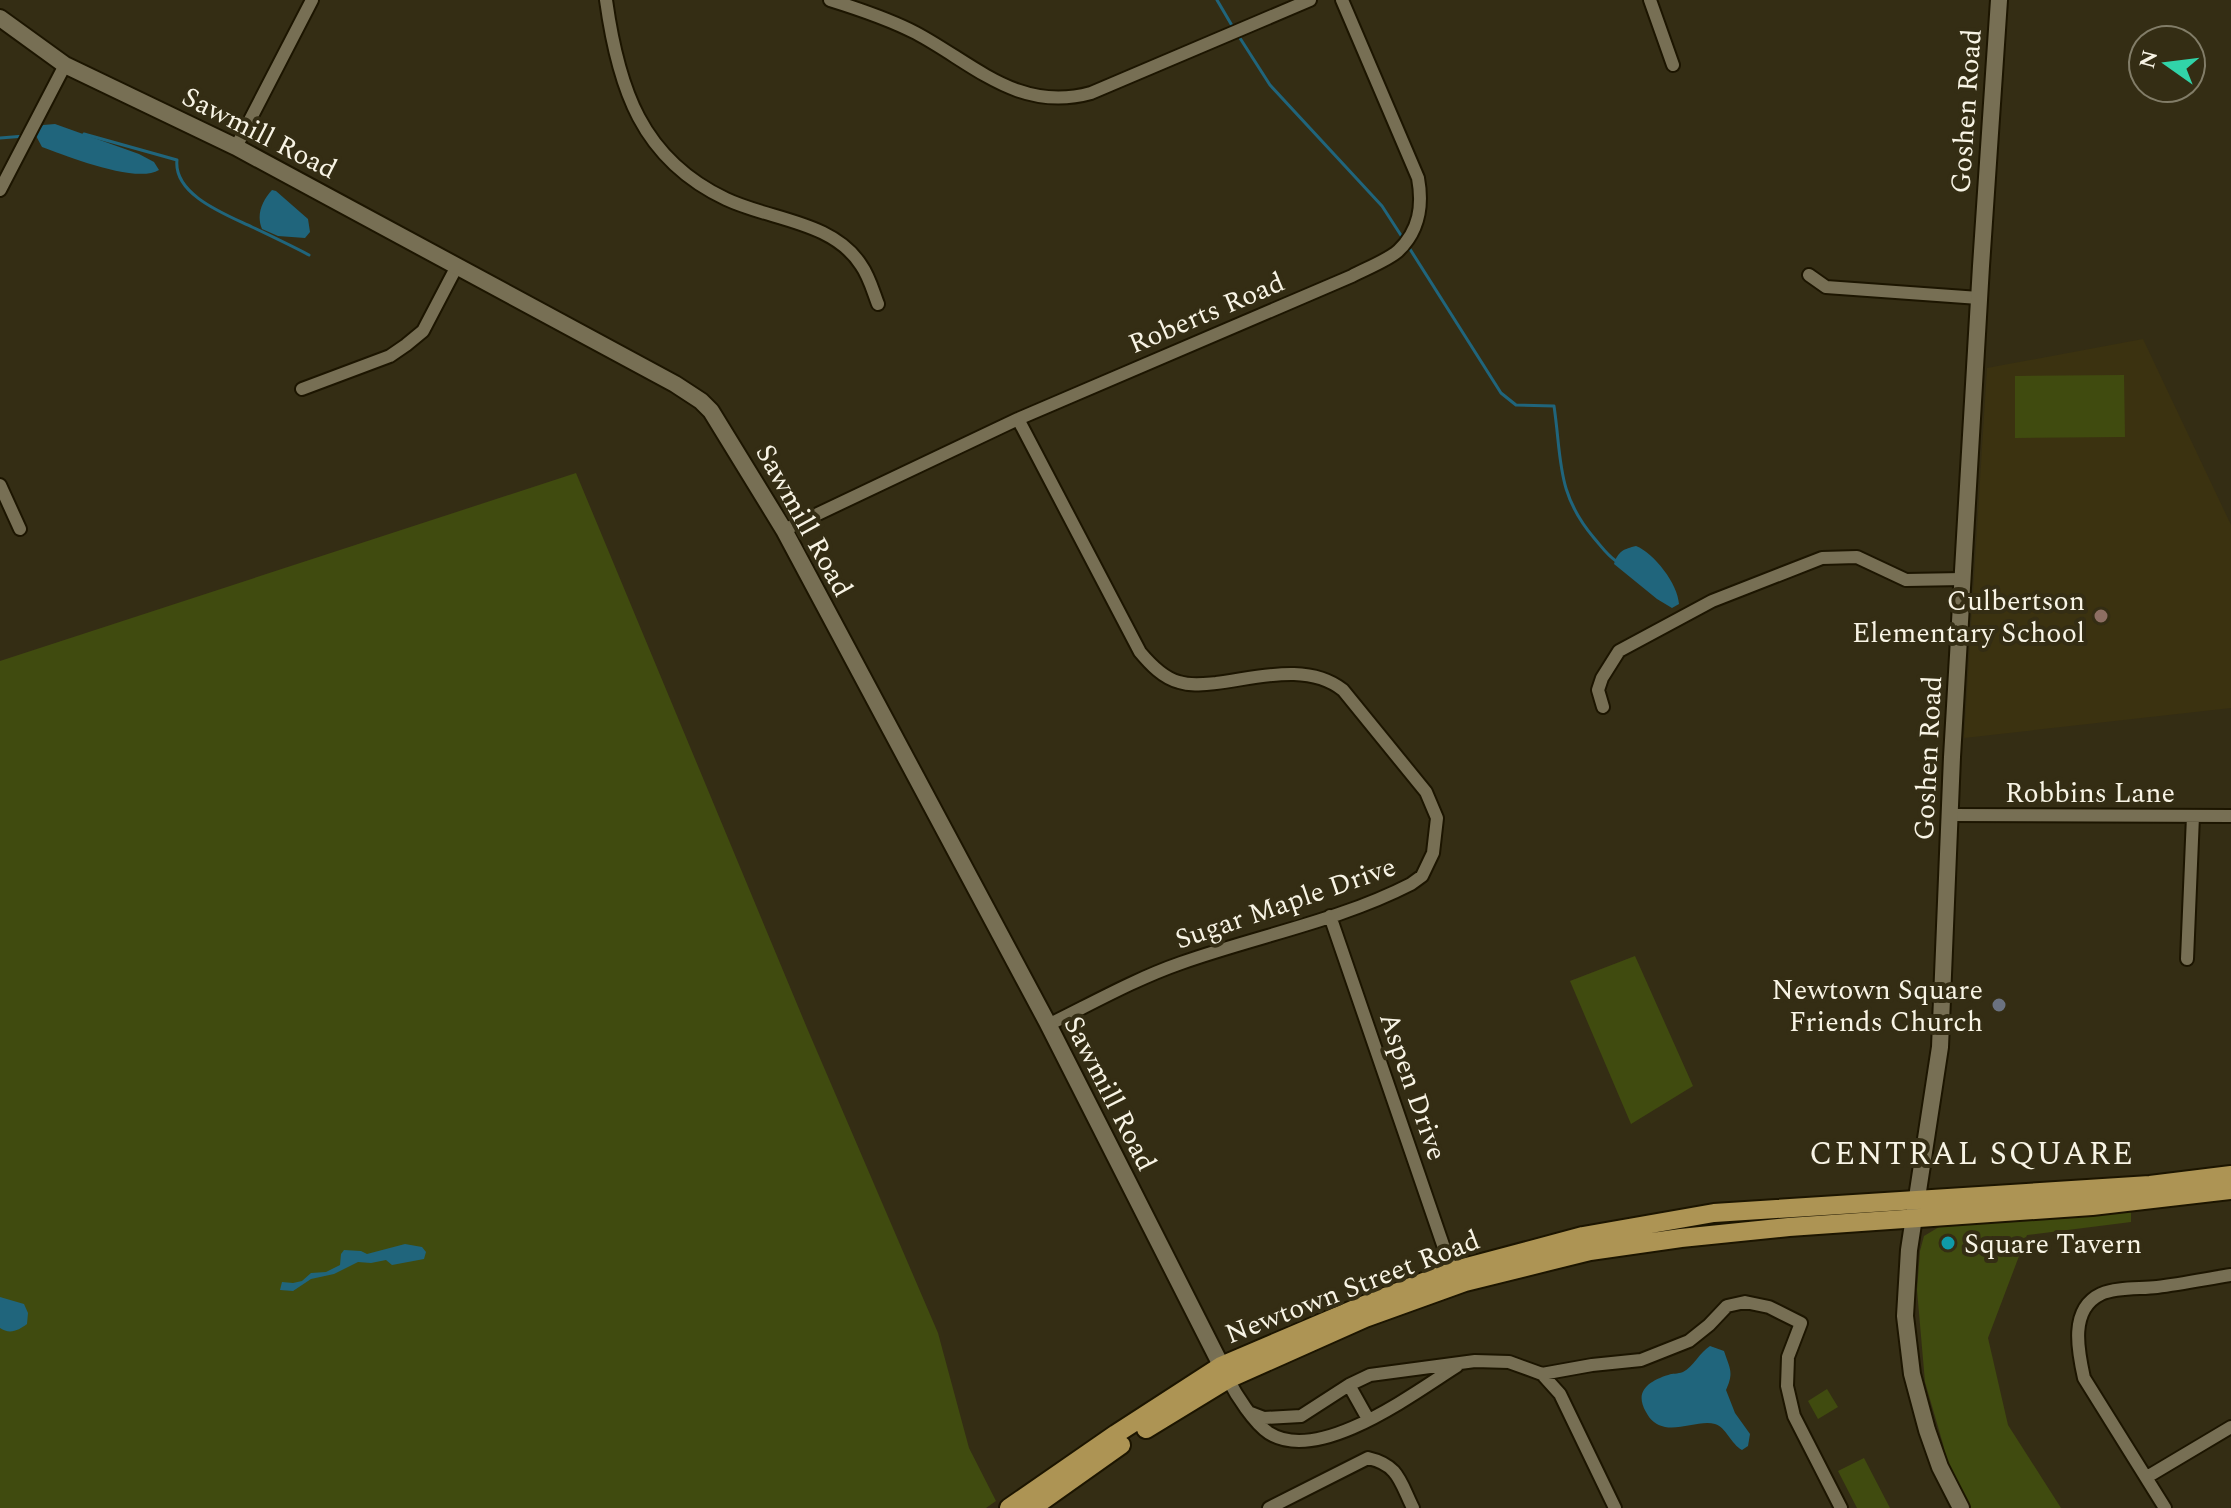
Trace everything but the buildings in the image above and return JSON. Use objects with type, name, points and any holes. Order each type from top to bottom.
[{"type":"main road","name":"Newtown Street Road","points":[[1032,1508],[1224,1373],[1465,1282],[1590,1251],[1914,1209],[2231,1175]]},
{"type":"main road","name":"Newtown Street Road","points":[[1009,1508],[1116,1434],[1224,1373],[1357,1308],[1452,1271],[1583,1236],[1714,1213],[2092,1206],[2231,1190]]},
{"type":"main road","points":[[1671,1220],[1676,1239]]},
{"type":"street","points":[[236,147],[312,0]]},
{"type":"street","points":[[606,0],[612,43],[623,84],[640,121],[657,145],[690,177],[717,194],[839,241],[862,266],[878,304]]},
{"type":"street","points":[[830,0],[879,16],[918,34],[1005,87],[1034,96],[1060,98],[1091,93],[1310,0]]},
{"type":"street","name":"Roberts Road","points":[[784,530],[1018,419],[1352,276],[1398,252],[1417,224],[1422,200],[1418,178],[1342,0]]},
{"type":"street","points":[[1650,0],[1673,65]]},
{"type":"street","name":"Goshen Road","points":[[1961,1508],[1940,1467],[1927,1430],[1912,1374],[1905,1316],[1914,1209],[1940,1047],[1963,579],[1999,0]]},
{"type":"street","name":"Sawmill Road","points":[[0,18],[65,65],[236,147],[675,384],[701,401],[718,421],[784,530],[1048,1025],[1224,1373]]},
{"type":"street","points":[[0,190],[65,65]]},
{"type":"street","points":[[302,389],[390,356],[406,345],[423,331],[457,266]]},
{"type":"street","points":[[1809,275],[1826,287],[1979,298]]},
{"type":"street","name":"Sugar Maple Drive","points":[[1018,419],[1140,652],[1150,665],[1178,682],[1197,685],[1305,674],[1331,681],[1343,690],[1426,792],[1437,818],[1433,853],[1422,876],[1401,890],[1179,964],[1048,1025]]},
{"type":"street","points":[[0,485],[20,529]]},
{"type":"street","points":[[1603,707],[1598,690],[1619,651],[1712,601],[1822,558],[1857,557],[1906,580],[1963,579]]},
{"type":"street","name":"Robbins Lane","points":[[1950,815],[2231,816]]},
{"type":"street","points":[[2187,959],[2193,816]]},
{"type":"street","name":"Aspen Drive","points":[[1330,916],[1452,1271]]},
{"type":"street","points":[[2165,1508],[2084,1378],[2078,1322],[2089,1304],[2101,1294],[2231,1275]]},
{"type":"street","points":[[1542,1374],[1641,1360],[1689,1341],[1727,1306],[1745,1302],[1769,1307],[1801,1323],[1788,1357],[1787,1386],[1794,1416],[1841,1508]]},
{"type":"street","points":[[1251,1413],[1264,1418],[1301,1416],[1370,1375],[1475,1361],[1509,1362],[1542,1374],[1560,1394],[1615,1508]]},
{"type":"street","points":[[1224,1373],[1235,1393],[1267,1432],[1285,1440],[1302,1442],[1324,1439],[1368,1419],[1459,1364]]},
{"type":"street","points":[[1349,1385],[1368,1419]]},
{"type":"street","points":[[2147,1477],[2231,1427]]},
{"type":"street","points":[[1269,1508],[1368,1458],[1384,1462],[1394,1470],[1413,1508]]},
{"type":"shaded area","name":"Culbertson Elementary School","points":[[2143,339],[2231,525],[2231,708],[1964,738],[1987,368]]},
{"type":"green space","points":[[2124,375],[2125,437],[2015,438],[2015,376]]},
{"type":"green space","points":[[576,473],[807,1028],[938,1333],[969,1448],[996,1501],[986,1508],[0,1508],[0,661]]},
{"type":"green space","points":[[1635,956],[1693,1086],[1631,1124],[1570,981]]},
{"type":"green space","points":[[2131,1212],[2131,1222],[2027,1235],[1988,1338],[2008,1425],[2061,1508],[1968,1508],[1951,1482],[1925,1382],[1917,1290],[1924,1236],[1939,1227]]},
{"type":"green space","points":[[1827,1389],[1838,1407],[1818,1419],[1808,1401]]},
{"type":"green space","points":[[1864,1458],[1890,1508],[1857,1508],[1838,1471]]},
{"type":"water","points":[[55,124],[139,154],[154,162],[159,170],[135,174],[118,171],[42,147],[35,134],[43,125]]},
{"type":"water","points":[[272,190],[308,219],[310,232],[305,238],[278,236],[262,229],[261,208]]},
{"type":"water","points":[[1636,546],[1664,570],[1679,604],[1672,608],[1657,599],[1614,564],[1622,551]]},
{"type":"water","points":[[405,1244],[422,1247],[426,1252],[424,1259],[392,1265],[386,1260],[358,1262],[334,1274],[311,1279],[293,1291],[280,1290],[282,1282],[302,1281],[311,1273],[326,1272],[340,1265],[344,1250],[367,1254]]},
{"type":"water","points":[[0,1297],[24,1304],[28,1313],[27,1324],[18,1330],[0,1328]]},
{"type":"water","points":[[1710,1346],[1724,1351],[1730,1374],[1726,1390],[1735,1413],[1750,1434],[1748,1446],[1742,1450],[1715,1424],[1662,1426],[1651,1420],[1643,1404],[1646,1387],[1664,1376],[1683,1372]]},
{"type":"waterway","points":[[1217,0],[1234,29]]},
{"type":"waterway","points":[[1238,35],[1270,85],[1382,206],[1404,240]]},
{"type":"waterway","points":[[84,134],[177,160],[184,184],[204,202],[309,255]]},
{"type":"waterway","points":[[0,138],[25,136]]},
{"type":"waterway","points":[[1408,246],[1501,393],[1516,405],[1554,406],[1567,491],[1582,522],[1616,561]]},
{"type":"place","name":"Culbertson Elementary School","points":[[2101,616]]},
{"type":"place","name":"Newtown Square Friends Church","points":[[1999,1005]]},
{"type":"place","name":"Square Tavern","points":[[1948,1243]]},
{"type":"district","name":"CENTRAL SQUARE","points":[[1972,1153]]}]
